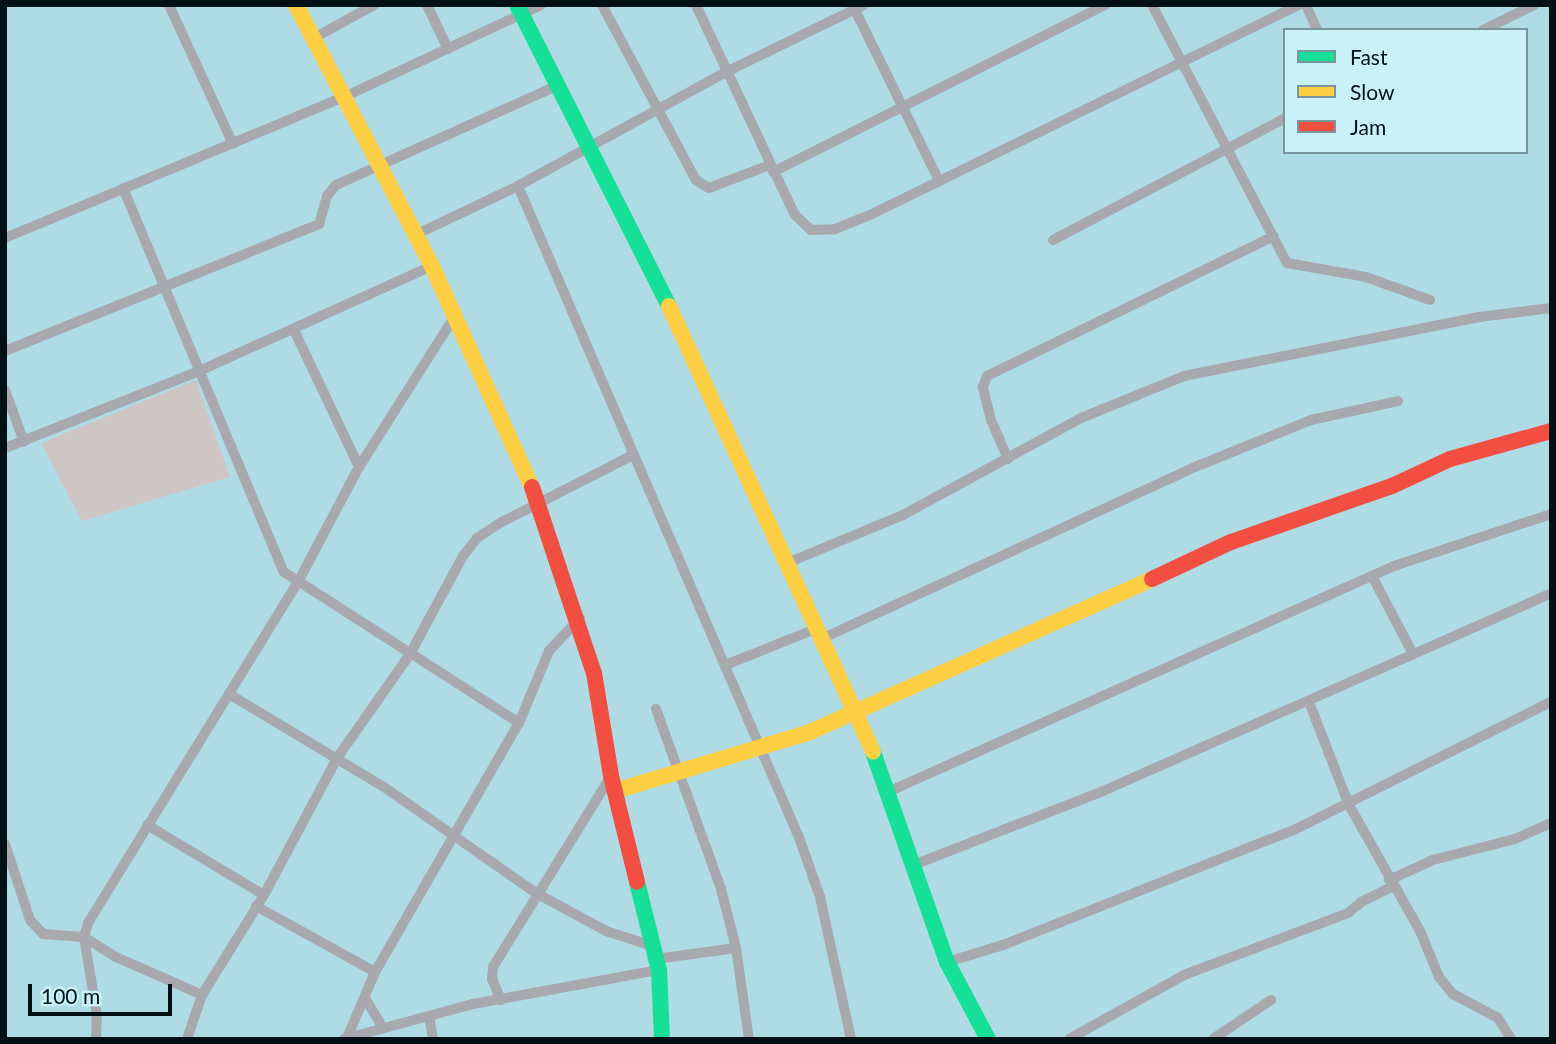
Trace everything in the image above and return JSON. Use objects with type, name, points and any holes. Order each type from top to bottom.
[{"type":"street","points":[[169,5],[233,144]]},
{"type":"street","points":[[296,5],[382,165],[432,266],[538,503],[580,618],[613,784],[656,958],[662,1039]]},
{"type":"street","points":[[312,39],[374,5]]},
{"type":"street","points":[[427,5],[448,49]]},
{"type":"street","points":[[5,238],[344,97],[448,49],[520,10],[541,5]]},
{"type":"street","points":[[696,5],[795,215],[811,230],[835,229],[939,181],[1298,5]]},
{"type":"street","points":[[607,8],[696,180],[709,188],[772,169],[1105,5]]},
{"type":"street","points":[[1152,5],[1179,62],[1275,236],[1287,264],[1366,277],[1430,300]]},
{"type":"street","points":[[1306,5],[1316,28]]},
{"type":"street","points":[[1487,28],[1534,5]]},
{"type":"street","points":[[417,234],[518,186],[728,71],[859,7],[902,106],[939,181]]},
{"type":"street","points":[[520,10],[592,145],[856,712],[890,791],[947,962],[988,1039]]},
{"type":"street","points":[[5,351],[319,224],[327,197],[336,185],[558,85]]},
{"type":"street","points":[[1053,240],[1224,147],[1283,119]]},
{"type":"street","points":[[518,186],[633,455],[728,664],[820,897],[851,1039]]},
{"type":"street","points":[[123,188],[276,560],[298,582],[519,723]]},
{"type":"street","points":[[1008,459],[991,420],[983,387],[988,376],[1275,236]]},
{"type":"street","points":[[5,448],[197,372],[432,266]]},
{"type":"street","points":[[788,563],[903,515],[1081,418],[1184,376],[1479,317],[1551,308]]},
{"type":"street","points":[[96,1039],[97,1015],[84,937],[88,923],[298,582],[359,467],[455,316]]},
{"type":"street","points":[[294,330],[359,467]]},
{"type":"street","points":[[5,390],[24,442]]},
{"type":"street","points":[[728,664],[820,634],[1200,465],[1311,420],[1398,401]]},
{"type":"street","points":[[501,1000],[492,979],[493,967],[536,893],[613,784],[680,774],[760,749],[856,712],[1231,542],[1392,486],[1450,459],[1551,431]]},
{"type":"street","points":[[187,1039],[202,995],[264,895],[337,758],[410,654],[463,556],[477,538],[538,503],[633,455]]},
{"type":"street","points":[[890,791],[1373,576],[1436,550],[1485,540],[1551,514]]},
{"type":"street","points":[[1373,576],[1412,652]]},
{"type":"street","points":[[916,864],[1104,791],[1309,702],[1412,652],[1551,593]]},
{"type":"street","points":[[346,1038],[375,972],[519,723],[549,651],[580,618]]},
{"type":"street","points":[[229,694],[337,758],[536,893],[656,958]]},
{"type":"street","points":[[1309,702],[1349,805],[1390,884],[1421,933],[1439,977],[1453,994],[1498,1018],[1511,1039]]},
{"type":"street","points":[[947,962],[1049,928],[1349,805],[1551,702]]},
{"type":"street","points":[[656,709],[721,889],[736,948],[749,1039]]},
{"type":"street","points":[[1069,1039],[1184,975],[1348,913],[1390,884],[1551,823]]},
{"type":"street","points":[[147,825],[264,895]]},
{"type":"street","points":[[5,844],[30,920],[43,934],[84,937],[116,957],[202,995]]},
{"type":"street","points":[[256,906],[375,972]]},
{"type":"street","points":[[346,1038],[382,1026],[501,1000],[656,958],[736,948]]},
{"type":"street","points":[[365,998],[382,1026]]},
{"type":"street","points":[[1213,1039],[1271,1000]]},
{"type":"street","points":[[429,1016],[433,1039]]},
{"type":"shaded area","points":[[196,380],[230,477],[82,521],[41,443]]},
{"type":"traffic: fast","points":[[517,5],[669,306]]},
{"type":"traffic: fast","points":[[873,752],[947,962],[988,1039]]},
{"type":"traffic: fast","points":[[637,882],[659,970],[662,1039]]},
{"type":"traffic: slow","points":[[296,5],[432,266],[532,487]]},
{"type":"traffic: slow","points":[[669,306],[873,752]]},
{"type":"traffic: slow","points":[[615,791],[810,732],[1152,579]]},
{"type":"traffic: jam","points":[[1152,579],[1231,542],[1392,486],[1450,459],[1551,431]]},
{"type":"traffic: jam","points":[[532,487],[594,673],[611,776],[637,882]]}]
